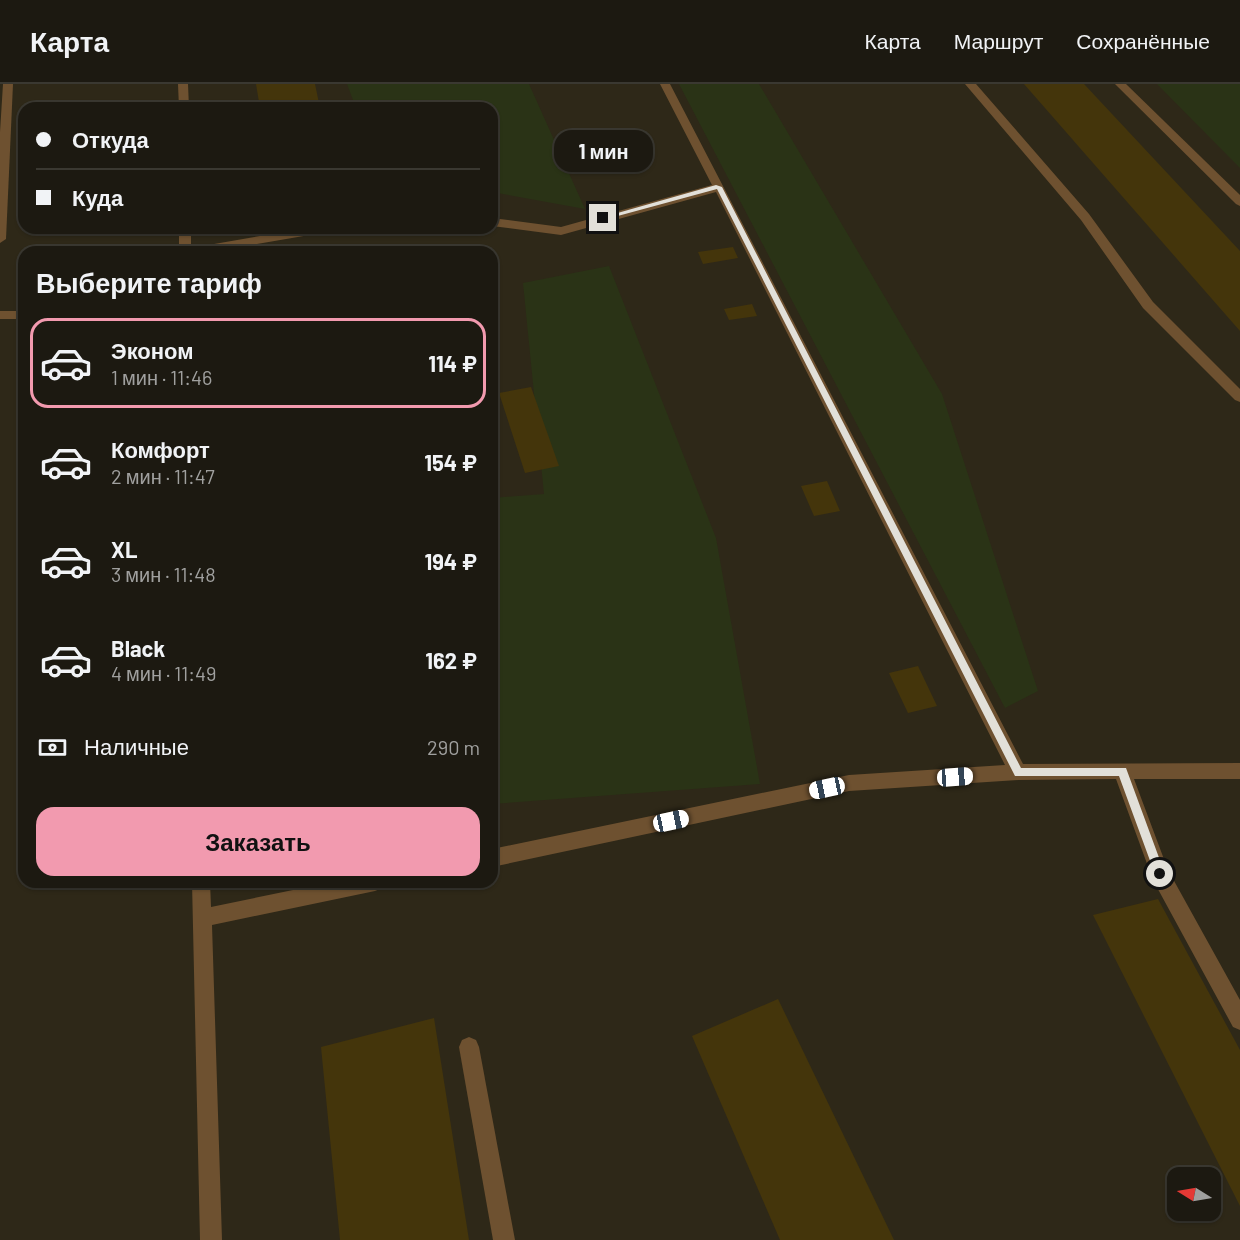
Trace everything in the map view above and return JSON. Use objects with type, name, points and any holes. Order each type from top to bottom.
[{"type":"lane","points":[[0,239],[8,84]]},
{"type":"lane","points":[[183,84],[184,102]]},
{"type":"lane","points":[[665,84],[1018,772]]},
{"type":"lane","points":[[970,84],[1085,217],[1148,305],[1240,397]]},
{"type":"lane","points":[[1120,84],[1240,202]]},
{"type":"lane","points":[[498,223],[561,231],[719,187]]},
{"type":"lane","points":[[222,246],[292,234]]},
{"type":"lane","points":[[0,315],[18,315]]},
{"type":"lane","points":[[1122,771],[1160,874],[1240,1020]]},
{"type":"lane","points":[[498,857],[849,783],[1018,772],[1240,771]]},
{"type":"lane","points":[[201,888],[211,1240]]},
{"type":"lane","points":[[202,918],[346,888]]},
{"type":"lane","points":[[470,1047],[504,1240]]},
{"type":"shaded area","points":[[0,84],[1240,84],[1240,1240],[0,1240]]},
{"type":"green space","points":[[347,84],[529,84],[585,209],[498,193],[498,102],[354,102]]},
{"type":"green space","points":[[679,84],[759,84],[942,394],[1038,691],[1005,708]]},
{"type":"green space","points":[[1157,84],[1240,84],[1240,168]]},
{"type":"green space","points":[[609,266],[716,538],[760,784],[498,804],[498,498],[544,494],[523,283]]},
{"type":"building","points":[[256,84],[315,84],[319,102],[259,102]]},
{"type":"building","points":[[1024,84],[1084,84],[1240,251],[1240,331]]},
{"type":"building","points":[[733,247],[738,258],[703,264],[698,252]]},
{"type":"building","points":[[752,304],[757,316],[729,320],[724,309]]},
{"type":"building","points":[[531,387],[559,466],[525,473],[499,393]]},
{"type":"building","points":[[827,481],[840,511],[814,516],[801,486]]},
{"type":"building","points":[[918,666],[937,706],[908,713],[889,673]]},
{"type":"building","points":[[1158,899],[1240,1050],[1240,1206],[1221,1167],[1093,915]]},
{"type":"building","points":[[778,999],[894,1240],[780,1240],[692,1036]]},
{"type":"building","points":[[434,1018],[469,1240],[340,1240],[321,1047]]},
{"type":"route","points":[[603,218],[719,187],[1018,772],[1122,771],[1160,874]]}]
